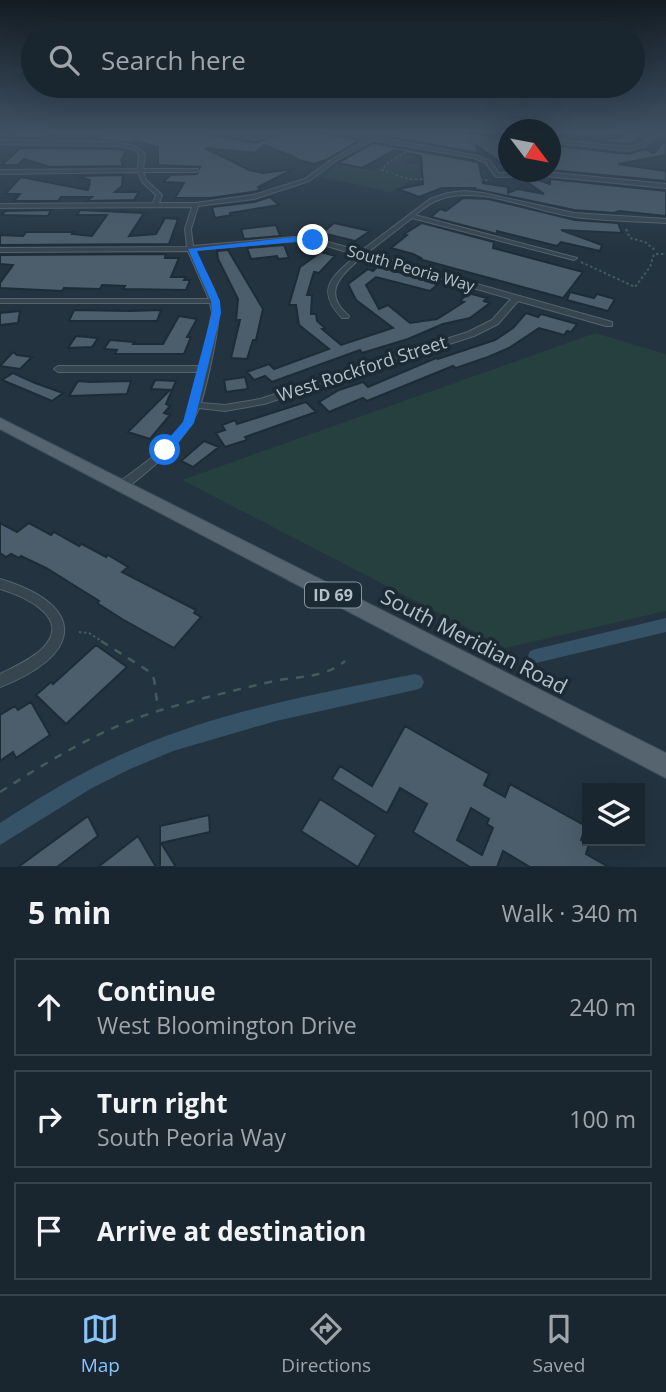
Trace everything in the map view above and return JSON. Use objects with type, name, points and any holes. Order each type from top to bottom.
[{"type":"main road","name":"South Meridian Road","points":[[0,423],[666,766]]},
{"type":"street","points":[[139,172],[142,181],[159,195],[155,205]]},
{"type":"street","points":[[0,206],[196,205],[254,197],[298,184],[321,172]]},
{"type":"street","points":[[492,172],[494,177],[545,174],[666,186]]},
{"type":"street","points":[[345,316],[333,305],[330,290],[333,280],[436,198],[453,194],[480,194],[576,215],[666,221]]},
{"type":"street","points":[[122,486],[179,436],[195,405],[216,313],[215,301],[192,249],[188,231],[196,205]]},
{"type":"street","points":[[411,216],[574,258]]},
{"type":"street","name":"South Peoria Way","points":[[0,250],[192,249],[304,239],[609,324]]},
{"type":"street","name":"West Rockford Street","points":[[195,405],[225,408],[261,402],[471,334],[495,322],[517,297]]},
{"type":"street","points":[[0,302],[215,301]]},
{"type":"street","points":[[58,369],[203,369]]},
{"type":"street","points":[[0,584],[27,593],[52,610],[59,619],[59,632],[52,647],[0,681]]},
{"type":"path","points":[[386,172],[408,179],[494,177]]},
{"type":"path","points":[[630,238],[645,242],[657,253],[666,254]]},
{"type":"path","points":[[574,258],[635,287],[657,253]]},
{"type":"path","points":[[79,632],[89,633],[149,672],[154,679],[158,711]]},
{"type":"path","points":[[0,792],[89,739],[158,711],[291,677],[329,672],[345,661]]},
{"type":"green space","points":[[327,172],[420,172],[422,181],[410,181],[393,193],[322,177]]},
{"type":"green space","points":[[595,333],[666,354],[666,611],[506,648],[182,480]]},
{"type":"building","points":[[287,172],[258,187],[261,190],[210,198],[175,198],[184,183],[163,182],[171,175]]},
{"type":"building","points":[[422,172],[481,172],[483,183],[508,187],[508,193],[518,189],[544,194],[527,182],[550,184],[561,180],[666,191],[666,216],[574,210],[474,189],[476,188],[442,188],[419,197],[398,189],[423,184]]},
{"type":"building","points":[[576,172],[666,172],[666,181]]},
{"type":"building","points":[[123,175],[122,186],[115,192],[139,192],[134,200],[87,201],[92,197],[61,197],[58,201],[14,201],[20,194],[5,194],[21,177],[88,190],[90,180],[77,176]]},
{"type":"building","points":[[270,197],[279,205],[215,218],[212,207],[254,202]]},
{"type":"building","points":[[463,198],[488,199],[575,220],[618,223],[622,233],[561,230],[602,245],[600,251],[561,242],[557,246],[497,231],[497,234],[431,217],[440,209],[446,211]]},
{"type":"building","points":[[51,210],[48,216],[1,215],[6,211]]},
{"type":"building","points":[[80,210],[144,213],[129,236],[156,234],[165,218],[178,219],[169,244],[0,245],[0,235],[23,236],[26,232],[74,232],[72,234],[92,236],[107,215],[77,215]]},
{"type":"building","points":[[334,223],[370,231],[355,241],[322,233]]},
{"type":"building","points":[[422,223],[494,242],[493,248],[583,272],[563,298],[419,259],[421,258],[413,254],[391,248],[407,235],[404,234]]},
{"type":"building","points":[[276,225],[280,236],[244,239],[241,229]]},
{"type":"building","points":[[284,245],[289,258],[278,259],[277,256],[251,259],[247,248]]},
{"type":"building","points":[[228,250],[263,309],[256,340],[253,340],[247,359],[231,358],[240,320],[236,320],[238,299],[218,259],[217,251]]},
{"type":"building","points":[[321,252],[335,256],[319,273],[314,272],[307,295],[312,295],[311,314],[316,314],[317,321],[325,328],[322,329],[341,345],[393,328],[356,300],[348,284],[368,269],[373,271],[378,266],[438,284],[430,291],[376,277],[366,285],[379,309],[388,305],[410,323],[437,319],[464,302],[460,301],[468,293],[487,298],[484,301],[490,303],[470,318],[443,324],[408,339],[362,353],[360,350],[272,382],[265,376],[254,380],[247,372],[269,364],[274,369],[329,349],[299,325],[296,305],[289,305],[300,267]]},
{"type":"building","points":[[166,254],[165,258],[179,258],[171,277],[186,277],[184,280],[190,280],[186,290],[123,289],[125,286],[102,285],[100,289],[64,288],[62,291],[0,288],[0,283],[13,265],[0,264],[0,255]]},
{"type":"building","points":[[570,292],[594,298],[597,294],[615,299],[608,311],[567,300]]},
{"type":"building","points":[[74,310],[161,310],[157,321],[69,321]]},
{"type":"building","points":[[20,311],[18,323],[0,325],[0,313]]},
{"type":"building","points":[[526,313],[538,317],[541,314],[577,324],[571,332],[567,331],[564,335],[539,328],[509,348],[488,357],[456,368],[453,366],[367,401],[363,398],[329,412],[319,402],[339,390],[363,382],[368,387],[436,358],[495,340],[513,328]]},
{"type":"building","points":[[179,316],[197,319],[187,337],[191,337],[184,354],[115,354],[117,350],[104,349],[110,340],[134,342],[133,344],[163,344]]},
{"type":"building","points":[[76,336],[98,338],[92,347],[68,348]]},
{"type":"building","points":[[13,352],[32,357],[20,369],[0,366]]},
{"type":"building","points":[[13,373],[63,393],[52,401],[2,380]]},
{"type":"building","points":[[245,377],[248,389],[226,392],[224,380]]},
{"type":"building","points":[[155,380],[176,381],[166,404],[170,406],[164,413],[170,415],[150,439],[128,432],[170,390],[151,389]]},
{"type":"building","points":[[78,381],[131,381],[127,394],[69,396]]},
{"type":"building","points":[[306,402],[316,412],[245,437],[247,440],[225,447],[216,433],[225,430],[222,425],[235,420],[237,424]]},
{"type":"building","points":[[204,441],[219,447],[193,467],[181,461]]},
{"type":"building","points":[[0,523],[17,532],[29,523],[51,535],[54,532],[79,546],[82,544],[106,557],[108,555],[128,567],[122,572],[196,610],[194,613],[201,617],[174,648],[122,619],[97,603],[99,601],[46,568],[21,556],[19,558],[11,554],[6,557],[0,553]]},
{"type":"building","points":[[96,645],[127,667],[66,724],[36,695],[51,682],[53,684]]},
{"type":"building","points":[[31,702],[50,735],[16,758],[13,752],[0,761],[0,715],[15,706],[18,710]]},
{"type":"building","points":[[405,726],[489,774],[484,785],[505,797],[510,784],[582,824],[582,846],[588,846],[586,854],[609,867],[530,867],[503,851],[497,867],[470,867],[413,832],[427,804],[400,788],[387,813],[332,779],[340,766],[372,786]],"holes":[[[471,808],[489,819],[487,824],[493,828],[482,855],[457,840]]]},
{"type":"building","points":[[320,799],[376,835],[358,867],[301,831]]},
{"type":"building","points":[[209,815],[210,832],[161,843],[176,867],[160,867],[160,826]]},
{"type":"building","points":[[88,816],[98,836],[57,867],[18,867]]},
{"type":"building","points":[[138,836],[156,867],[98,867]]},
{"type":"waterway","points":[[536,656],[666,625]]},
{"type":"waterway","points":[[0,835],[51,802],[121,763],[173,742],[276,712],[415,682]]},
{"type":"route","points":[[165,450],[188,423],[195,405],[216,313],[215,301],[192,249],[294,239],[313,240]]}]
